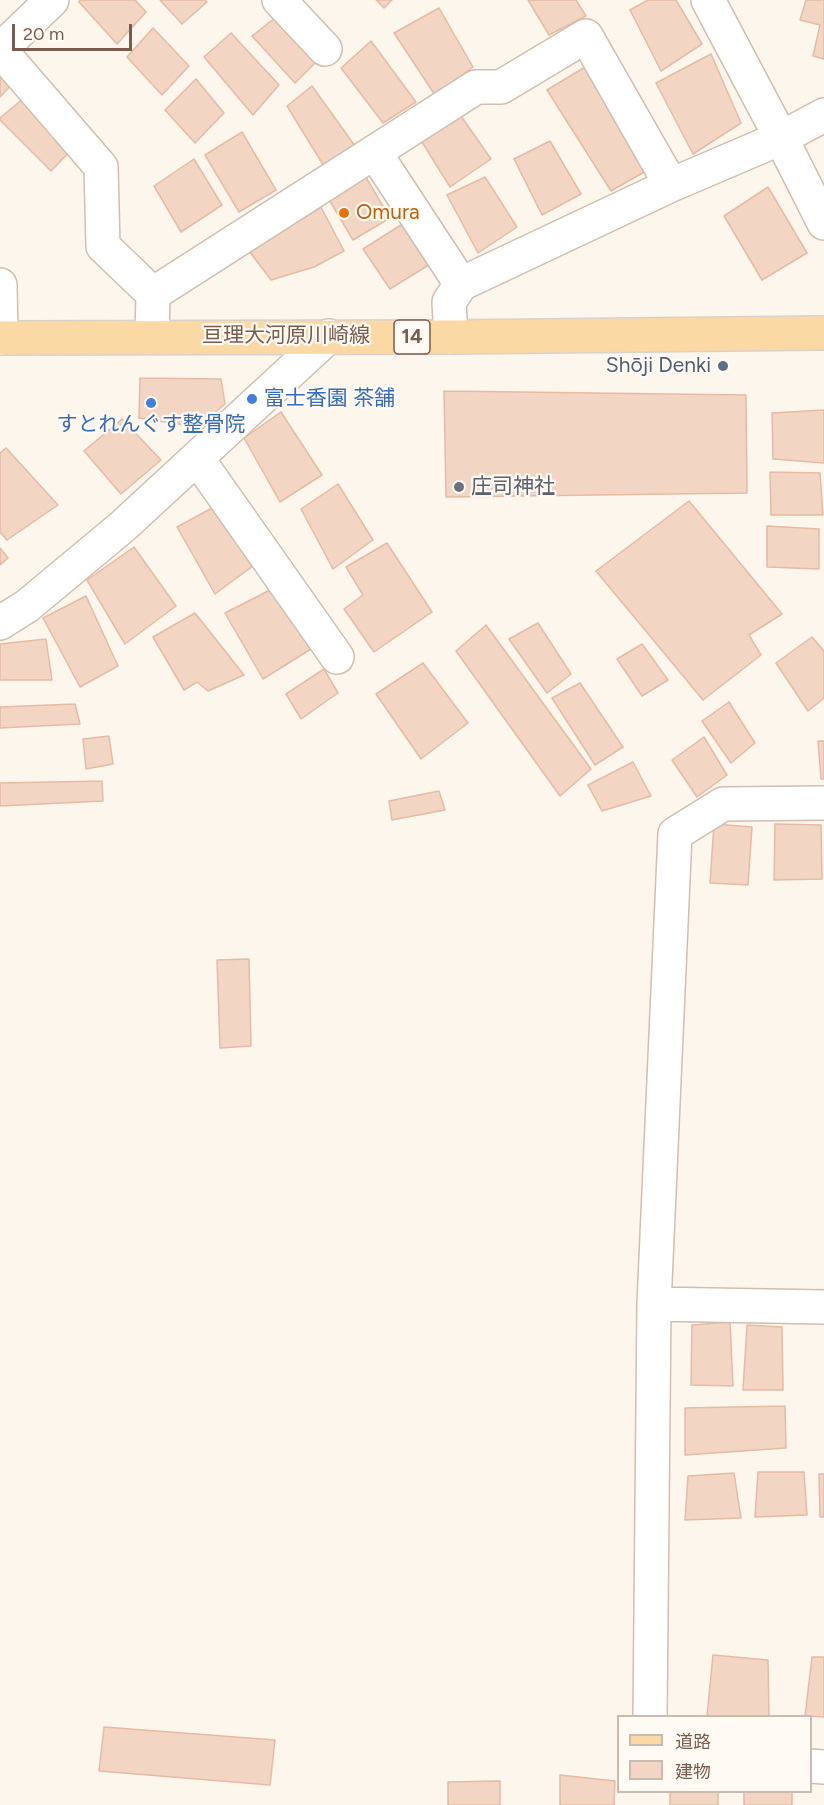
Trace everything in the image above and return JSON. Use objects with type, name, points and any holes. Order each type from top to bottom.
[{"type":"main road","name":"亘理大河原川崎線","points":[[1,338],[824,333]]},
{"type":"street","points":[[52,0],[0,50],[101,167],[103,246],[153,294],[152,337]]},
{"type":"street","points":[[279,0],[325,49]]},
{"type":"street","points":[[708,0],[824,223]]},
{"type":"street","points":[[153,294],[476,87],[501,87],[586,36],[671,186]]},
{"type":"street","points":[[451,337],[449,302],[461,284],[671,186],[781,138],[824,115]]},
{"type":"street","points":[[375,153],[461,284]]},
{"type":"street","points":[[0,285],[1,338]]},
{"type":"street","points":[[0,623],[27,606],[122,527],[329,336]]},
{"type":"street","points":[[197,458],[337,657]]},
{"type":"street","points":[[650,1715],[654,1304],[675,834],[723,804],[824,803]]},
{"type":"street","points":[[654,1304],[824,1307]]},
{"type":"building","points":[[80,0],[135,0],[146,12],[117,44],[79,2]]},
{"type":"building","points":[[160,0],[205,0],[207,2],[182,24]]},
{"type":"building","points":[[376,0],[392,0],[384,8]]},
{"type":"building","points":[[528,0],[576,0],[586,16],[549,35]]},
{"type":"building","points":[[648,0],[676,0],[702,44],[661,71],[630,10]]},
{"type":"building","points":[[806,0],[824,0],[824,59],[813,56],[820,25],[800,20]]},
{"type":"building","points":[[439,8],[473,67],[435,95],[394,33]]},
{"type":"building","points":[[276,17],[319,59],[295,83],[252,36]]},
{"type":"building","points":[[153,28],[189,66],[162,95],[127,57]]},
{"type":"building","points":[[231,33],[279,85],[253,115],[204,57]]},
{"type":"building","points":[[371,41],[416,102],[383,123],[341,68]]},
{"type":"building","points":[[711,54],[741,123],[693,154],[656,83]]},
{"type":"building","points":[[0,67],[14,82],[0,97]]},
{"type":"building","points":[[585,67],[646,171],[611,191],[547,90]]},
{"type":"building","points":[[196,79],[224,113],[195,143],[165,110]]},
{"type":"building","points":[[312,86],[355,146],[325,168],[287,106]]},
{"type":"building","points":[[24,98],[73,148],[51,171],[0,120]]},
{"type":"building","points":[[461,116],[491,159],[450,187],[422,142]]},
{"type":"building","points":[[242,132],[276,190],[239,212],[205,155]]},
{"type":"building","points":[[550,141],[581,194],[542,215],[514,159]]},
{"type":"building","points":[[194,159],[222,205],[181,232],[154,186]]},
{"type":"building","points":[[364,174],[390,218],[353,240],[328,198]]},
{"type":"building","points":[[485,177],[517,227],[478,253],[447,195]]},
{"type":"building","points":[[768,187],[807,253],[762,280],[724,216]]},
{"type":"building","points":[[321,207],[344,251],[314,267],[271,280],[249,251]]},
{"type":"building","points":[[404,223],[432,263],[390,289],[363,249]]},
{"type":"building","points":[[140,378],[221,379],[225,404],[197,427],[139,418]]},
{"type":"building","points":[[444,391],[746,395],[747,493],[446,497]]},
{"type":"building","points":[[824,410],[824,463],[773,459],[772,413]]},
{"type":"building","points":[[281,412],[322,475],[280,502],[244,438]]},
{"type":"building","points":[[122,419],[161,460],[121,494],[84,451]]},
{"type":"building","points":[[6,448],[58,505],[7,540],[0,532],[0,453]]},
{"type":"building","points":[[770,472],[820,473],[823,515],[771,515]]},
{"type":"building","points":[[338,484],[373,540],[333,569],[301,509]]},
{"type":"building","points":[[689,501],[782,614],[749,635],[761,655],[703,700],[596,571]]},
{"type":"building","points":[[212,508],[253,566],[215,594],[177,527]]},
{"type":"building","points":[[767,526],[819,529],[819,569],[767,567]]},
{"type":"building","points":[[387,543],[432,612],[374,652],[344,609],[363,595],[346,567]]},
{"type":"building","points":[[134,547],[176,606],[125,644],[87,580]]},
{"type":"building","points":[[0,548],[8,558],[0,565]]},
{"type":"building","points":[[272,589],[311,649],[263,679],[225,613]]},
{"type":"building","points":[[86,596],[118,666],[80,687],[43,618]]},
{"type":"building","points":[[195,613],[244,675],[208,691],[197,682],[184,690],[153,637]]},
{"type":"building","points":[[538,623],[571,674],[547,693],[509,639]]},
{"type":"building","points":[[486,625],[591,769],[560,796],[456,651]]},
{"type":"building","points":[[812,637],[824,651],[824,698],[808,711],[776,663]]},
{"type":"building","points":[[46,639],[52,680],[0,680],[0,644]]},
{"type":"building","points":[[642,644],[668,680],[642,696],[617,659]]},
{"type":"building","points":[[423,663],[468,723],[421,759],[376,694]]},
{"type":"building","points":[[324,669],[338,693],[301,719],[286,694]]},
{"type":"building","points":[[580,683],[623,747],[595,765],[552,698]]},
{"type":"building","points":[[729,702],[755,743],[731,763],[702,721]]},
{"type":"building","points":[[75,704],[80,724],[0,728],[0,707]]},
{"type":"building","points":[[109,736],[113,764],[86,769],[83,739]]},
{"type":"building","points":[[704,737],[727,775],[697,797],[672,760]]},
{"type":"building","points":[[818,741],[824,741],[824,779],[821,779]]},
{"type":"building","points":[[633,762],[651,796],[602,811],[588,785]]},
{"type":"building","points":[[102,781],[103,801],[0,806],[0,783]]},
{"type":"building","points":[[439,791],[445,810],[392,820],[389,801]]},
{"type":"building","points":[[714,824],[752,827],[748,885],[710,883]]},
{"type":"building","points":[[775,824],[821,825],[822,879],[774,880]]},
{"type":"building","points":[[249,959],[251,1046],[220,1048],[217,960]]},
{"type":"building","points":[[730,1322],[733,1386],[691,1385],[692,1325]]},
{"type":"building","points":[[747,1325],[782,1327],[783,1390],[743,1390]]},
{"type":"building","points":[[785,1406],[786,1448],[685,1455],[685,1408]]},
{"type":"building","points":[[758,1472],[804,1472],[807,1515],[755,1517]]},
{"type":"building","points":[[734,1473],[741,1518],[685,1520],[688,1476]]},
{"type":"building","points":[[819,1474],[824,1474],[824,1517],[820,1517]]},
{"type":"building","points":[[713,1655],[768,1660],[769,1715],[707,1715]]},
{"type":"building","points":[[812,1657],[824,1657],[824,1717],[805,1715]]},
{"type":"building","points":[[104,1727],[275,1740],[270,1785],[99,1771]]},
{"type":"building","points":[[560,1775],[615,1781],[614,1805],[560,1805]]},
{"type":"building","points":[[500,1781],[500,1805],[448,1805],[448,1782]]},
{"type":"building","points":[[670,1793],[718,1793],[718,1805],[670,1805]]},
{"type":"building","points":[[744,1793],[792,1793],[792,1805],[744,1805]]},
{"type":"place","name":"Omura","points":[[344,213]]},
{"type":"place","name":"Shōji Denki","points":[[723,366]]},
{"type":"place","name":"富士香園 茶舗","points":[[252,399]]},
{"type":"place","name":"すとれんぐす整骨院","points":[[151,403]]},
{"type":"place","name":"庄司神社","points":[[459,487]]}]
